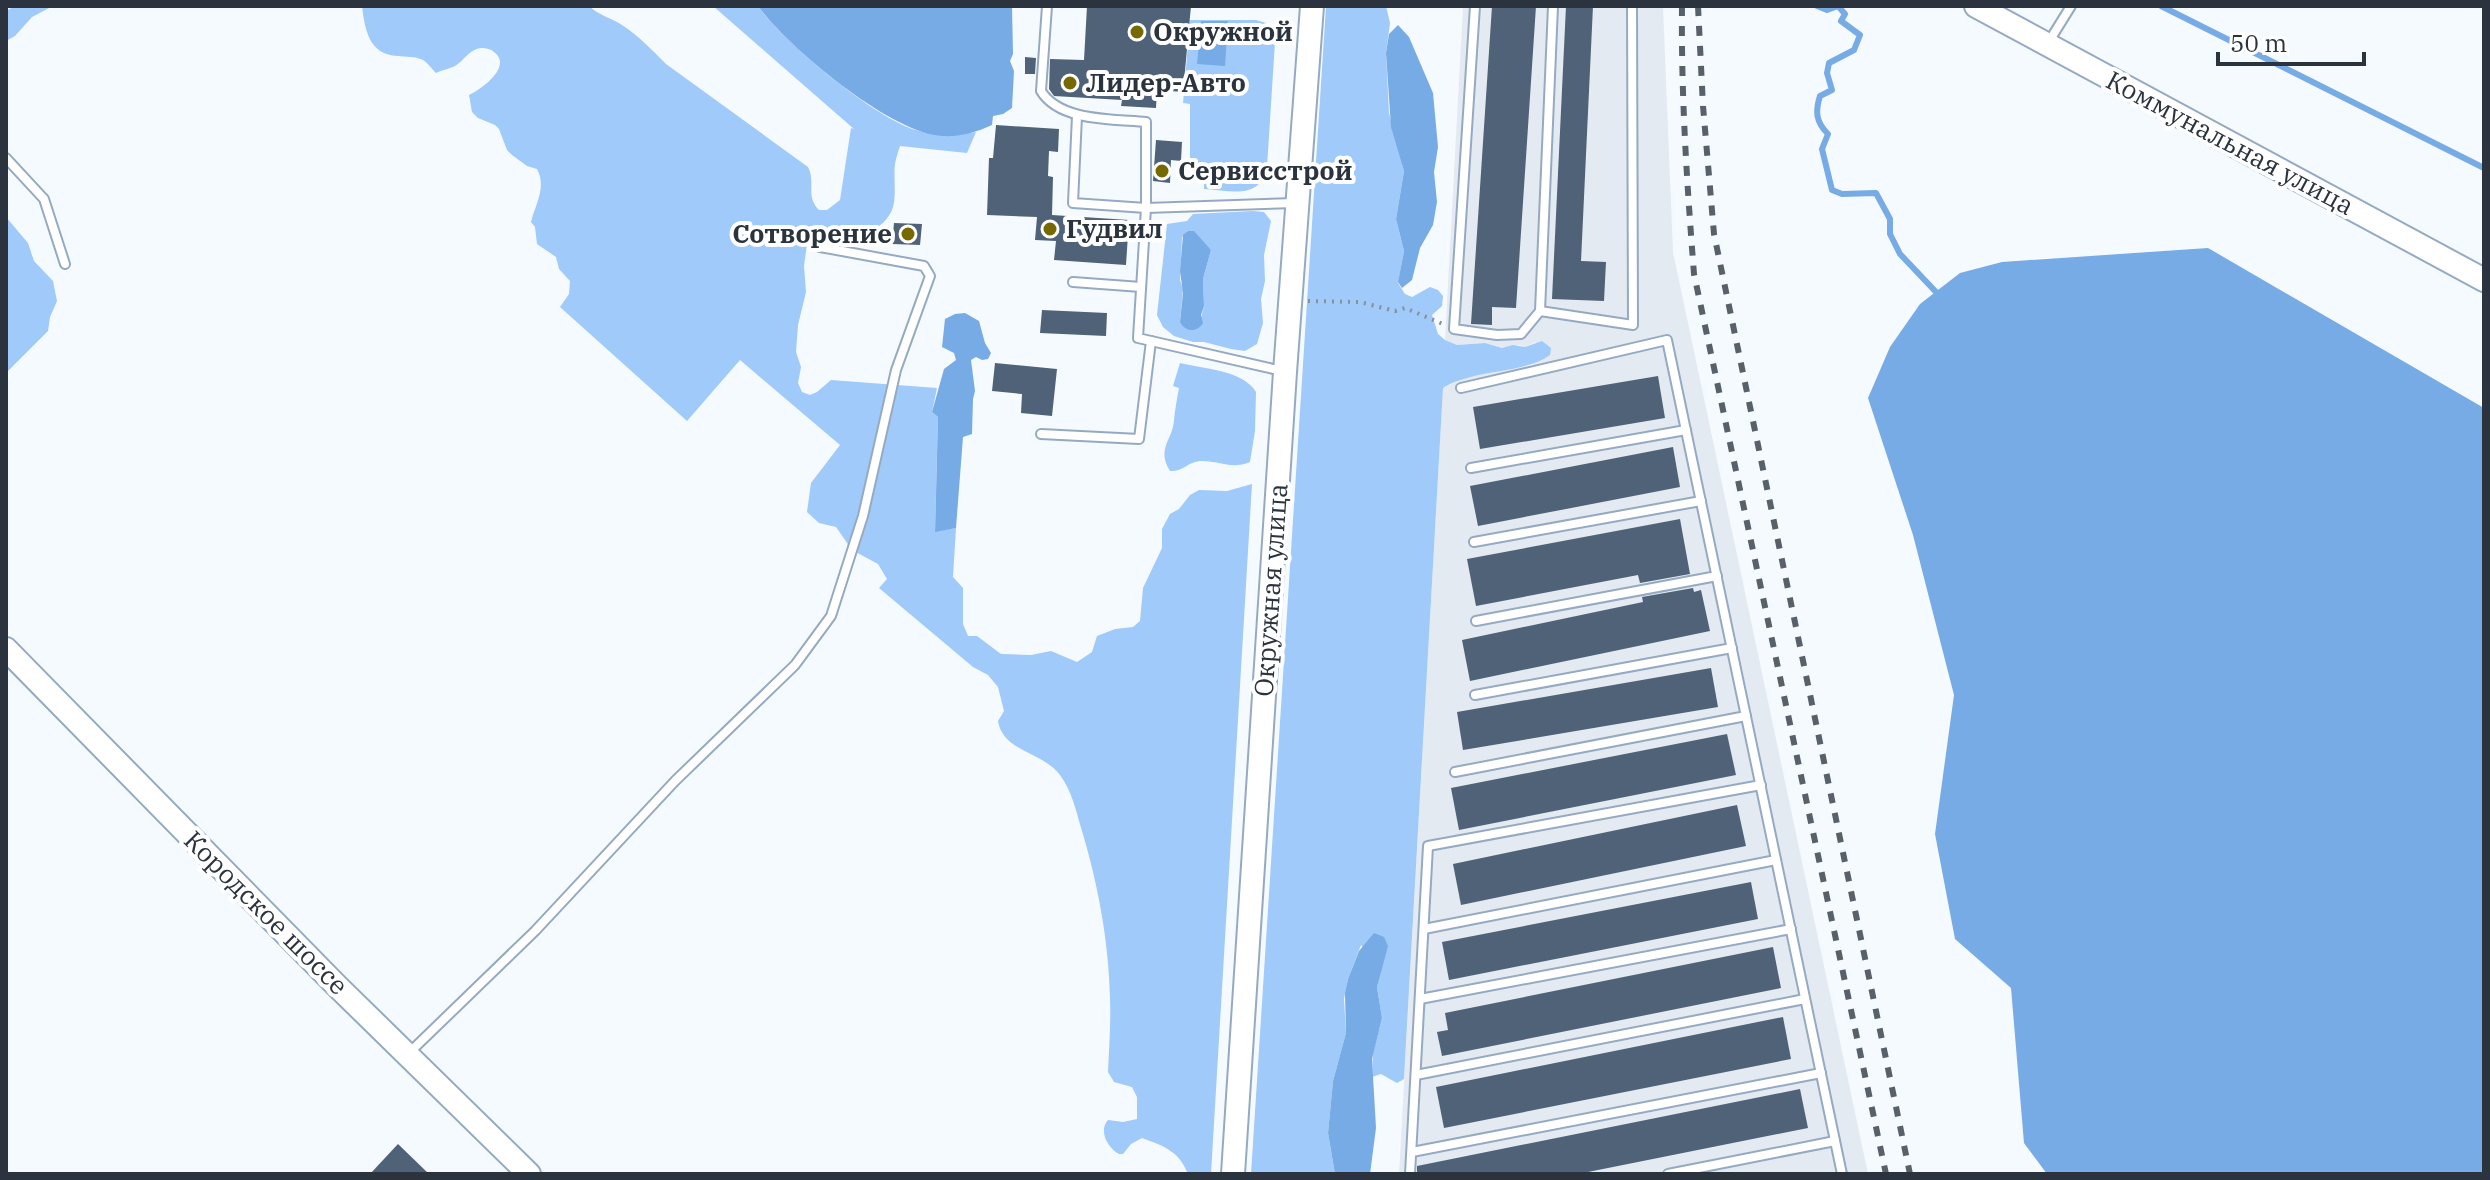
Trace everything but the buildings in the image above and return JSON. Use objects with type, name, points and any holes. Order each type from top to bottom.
[{"type":"main road","name":"Окружная улица","points":[[1233,1174],[1296,203],[1312,6]]},
{"type":"main road","name":"Коммунальная улица","points":[[1976,6],[2484,280]]},
{"type":"main road","name":"Кородское шоссе","points":[[6,649],[407,1055],[529,1174]]},
{"type":"lane","points":[[1047,6],[1041,91],[1046,98],[1077,116],[1146,122],[1146,208],[1138,338],[1285,372]]},
{"type":"lane","points":[[1475,6],[1454,329],[1497,335],[1521,334],[1540,311],[1553,6]]},
{"type":"lane","points":[[1540,311],[1633,325],[1632,6]]},
{"type":"lane","points":[[2048,44],[2071,6]]},
{"type":"lane","points":[[1077,116],[1073,203],[1146,208],[1296,203]]},
{"type":"lane","points":[[6,158],[44,199],[65,264]]},
{"type":"lane","points":[[407,1055],[535,931],[675,781],[795,665],[831,616],[863,516],[896,370],[930,276],[924,266],[820,247]]},
{"type":"lane","points":[[1073,282],[1141,287]]},
{"type":"lane","points":[[1461,388],[1667,340],[1842,1174]]},
{"type":"lane","points":[[1041,434],[1139,439],[1151,341]]},
{"type":"lane","points":[[1471,468],[1686,430]]},
{"type":"lane","points":[[1474,542],[1701,501]]},
{"type":"lane","points":[[1476,621],[1717,576]]},
{"type":"lane","points":[[1475,695],[1732,648]]},
{"type":"lane","points":[[1455,772],[1746,716]]},
{"type":"lane","points":[[1410,1174],[1428,846],[1761,785]]},
{"type":"lane","points":[[1424,929],[1776,860]]},
{"type":"lane","points":[[1420,999],[1791,929]]},
{"type":"lane","points":[[1416,1075],[1805,999]]},
{"type":"lane","points":[[1412,1152],[1821,1073]]},
{"type":"lane","points":[[1668,1174],[1835,1141]]},
{"type":"path","points":[[1290,301],[1360,302],[1395,311],[1405,308],[1454,329]]},
{"type":"shaded area","points":[[15,6],[53,6],[32,17],[15,36],[6,41],[6,11]]},
{"type":"shaded area","points":[[362,6],[589,6],[628,29],[666,64],[808,167],[812,199],[819,210],[827,210],[840,200],[851,128],[854,129],[713,6],[758,6],[808,58],[855,95],[898,123],[931,133],[976,132],[967,153],[900,146],[895,164],[894,203],[881,224],[872,230],[830,231],[818,235],[807,244],[804,266],[806,292],[798,325],[796,352],[801,367],[798,383],[802,392],[810,395],[831,380],[937,388],[932,412],[938,417],[935,531],[956,528],[953,577],[963,588],[963,624],[968,636],[977,636],[1001,654],[1031,655],[1051,651],[1077,662],[1092,652],[1097,636],[1115,629],[1133,627],[1140,621],[1143,588],[1162,548],[1162,529],[1170,514],[1199,490],[1227,491],[1252,484],[1211,1174],[1188,1174],[1175,1155],[1142,1138],[1131,1144],[1123,1154],[1108,1144],[1105,1124],[1108,1120],[1123,1122],[1137,1119],[1137,1097],[1132,1087],[1114,1082],[1108,1072],[1110,1008],[1105,935],[1093,872],[1071,794],[1053,767],[1015,746],[1001,731],[998,721],[1004,711],[998,687],[988,675],[973,667],[879,588],[887,579],[878,564],[852,550],[836,527],[819,523],[807,512],[811,483],[840,445],[740,360],[687,421],[560,307],[569,294],[570,281],[559,269],[556,257],[537,244],[535,227],[531,222],[541,189],[537,169],[512,155],[499,129],[472,112],[469,95],[494,76],[500,64],[499,58],[490,49],[477,49],[455,66],[436,73],[423,60],[388,55],[370,40]]},
{"type":"shaded area","points":[[758,6],[1012,6],[1012,108],[993,116],[992,125],[968,134],[943,136],[922,132],[897,121],[843,86],[792,43]]},
{"type":"shaded area","points":[[1326,6],[1386,6],[1390,23],[1386,53],[1389,113],[1404,171],[1396,219],[1404,251],[1398,283],[1405,294],[1412,297],[1430,287],[1438,290],[1443,296],[1442,306],[1432,315],[1438,334],[1457,345],[1485,343],[1502,348],[1513,345],[1525,347],[1542,341],[1551,348],[1550,355],[1526,366],[1470,377],[1443,388],[1404,1079],[1397,1083],[1381,1074],[1372,1077],[1373,1053],[1382,1018],[1377,987],[1381,970],[1361,945],[1348,979],[1344,999],[1346,1033],[1333,1081],[1328,1133],[1335,1174],[1251,1174]]},
{"type":"shaded area","points":[[1463,6],[1663,6],[1673,252],[1868,1174],[1399,1174],[1443,388],[1467,377],[1533,365],[1536,342],[1525,347],[1502,348],[1485,343],[1457,345],[1445,340]]},
{"type":"shaded area","points":[[1190,20],[1256,20],[1276,26],[1267,167],[1258,185],[1251,189],[1204,189],[1204,177],[1190,176],[1190,104],[1183,103]]},
{"type":"shaded area","points":[[1201,21],[1228,21],[1225,66],[1197,64]]},
{"type":"shaded area","points":[[1398,25],[1409,37],[1433,93],[1438,147],[1434,172],[1437,202],[1433,225],[1420,248],[1412,280],[1402,288],[1398,282],[1404,251],[1396,219],[1404,171],[1391,127],[1386,53],[1389,34]]},
{"type":"shaded area","points":[[1253,211],[1264,212],[1271,221],[1264,255],[1263,323],[1257,344],[1245,351],[1174,336],[1163,327],[1157,315],[1167,224],[1187,221],[1193,214]],"holes":[[[1188,231],[1211,250],[1203,279],[1201,318],[1180,322],[1182,237]]]},
{"type":"shaded area","points":[[6,217],[28,243],[34,261],[53,281],[57,301],[48,331],[6,373]]},
{"type":"shaded area","points":[[1194,231],[1211,250],[1203,279],[1203,323],[1191,330],[1180,322],[1183,293],[1180,271],[1183,235]]},
{"type":"shaded area","points":[[2208,248],[2484,408],[2484,1174],[2047,1174],[2024,1143],[2011,988],[1955,939],[1935,834],[1954,695],[1913,535],[1868,398],[1890,347],[1920,304],[1960,273],[2002,262]]},
{"type":"shaded area","points":[[965,313],[979,321],[991,353],[988,359],[976,357],[971,360],[975,391],[972,434],[963,437],[956,528],[935,532],[938,417],[932,412],[944,369],[956,360],[954,353],[942,347],[945,319]]},
{"type":"shaded area","points":[[1180,363],[1233,375],[1256,392],[1250,462],[1231,465],[1200,461],[1170,471],[1165,450],[1173,427],[1179,388],[1173,386]]},
{"type":"shaded area","points":[[1374,933],[1384,937],[1388,946],[1377,987],[1382,1018],[1372,1059],[1376,1128],[1370,1174],[1335,1174],[1328,1133],[1333,1081],[1346,1033],[1345,993],[1359,951]]},
{"type":"waterway","points":[[1817,6],[1827,10],[1838,6],[1845,14],[1841,21],[1860,35],[1854,50],[1829,63],[1827,73],[1832,90],[1820,96],[1817,107],[1819,121],[1828,134],[1822,149],[1832,190],[1842,194],[1876,193],[1890,219],[1890,234],[1900,254],[1936,292]]},
{"type":"waterway","points":[[2161,6],[2484,168]]},
{"type":"railway","points":[[1682,6],[1682,73],[1694,274],[1886,1174]]},
{"type":"railway","points":[[1698,6],[1714,234],[1910,1174]]},
{"type":"place","name":"Окружной","points":[[1137,32]]},
{"type":"place","name":"Лидер-Авто","points":[[1070,83]]},
{"type":"place","name":"Сервисстрой","points":[[1162,171]]},
{"type":"place","name":"Гудвил","points":[[1050,229]]},
{"type":"place","name":"Сотворение","points":[[908,234]]}]
